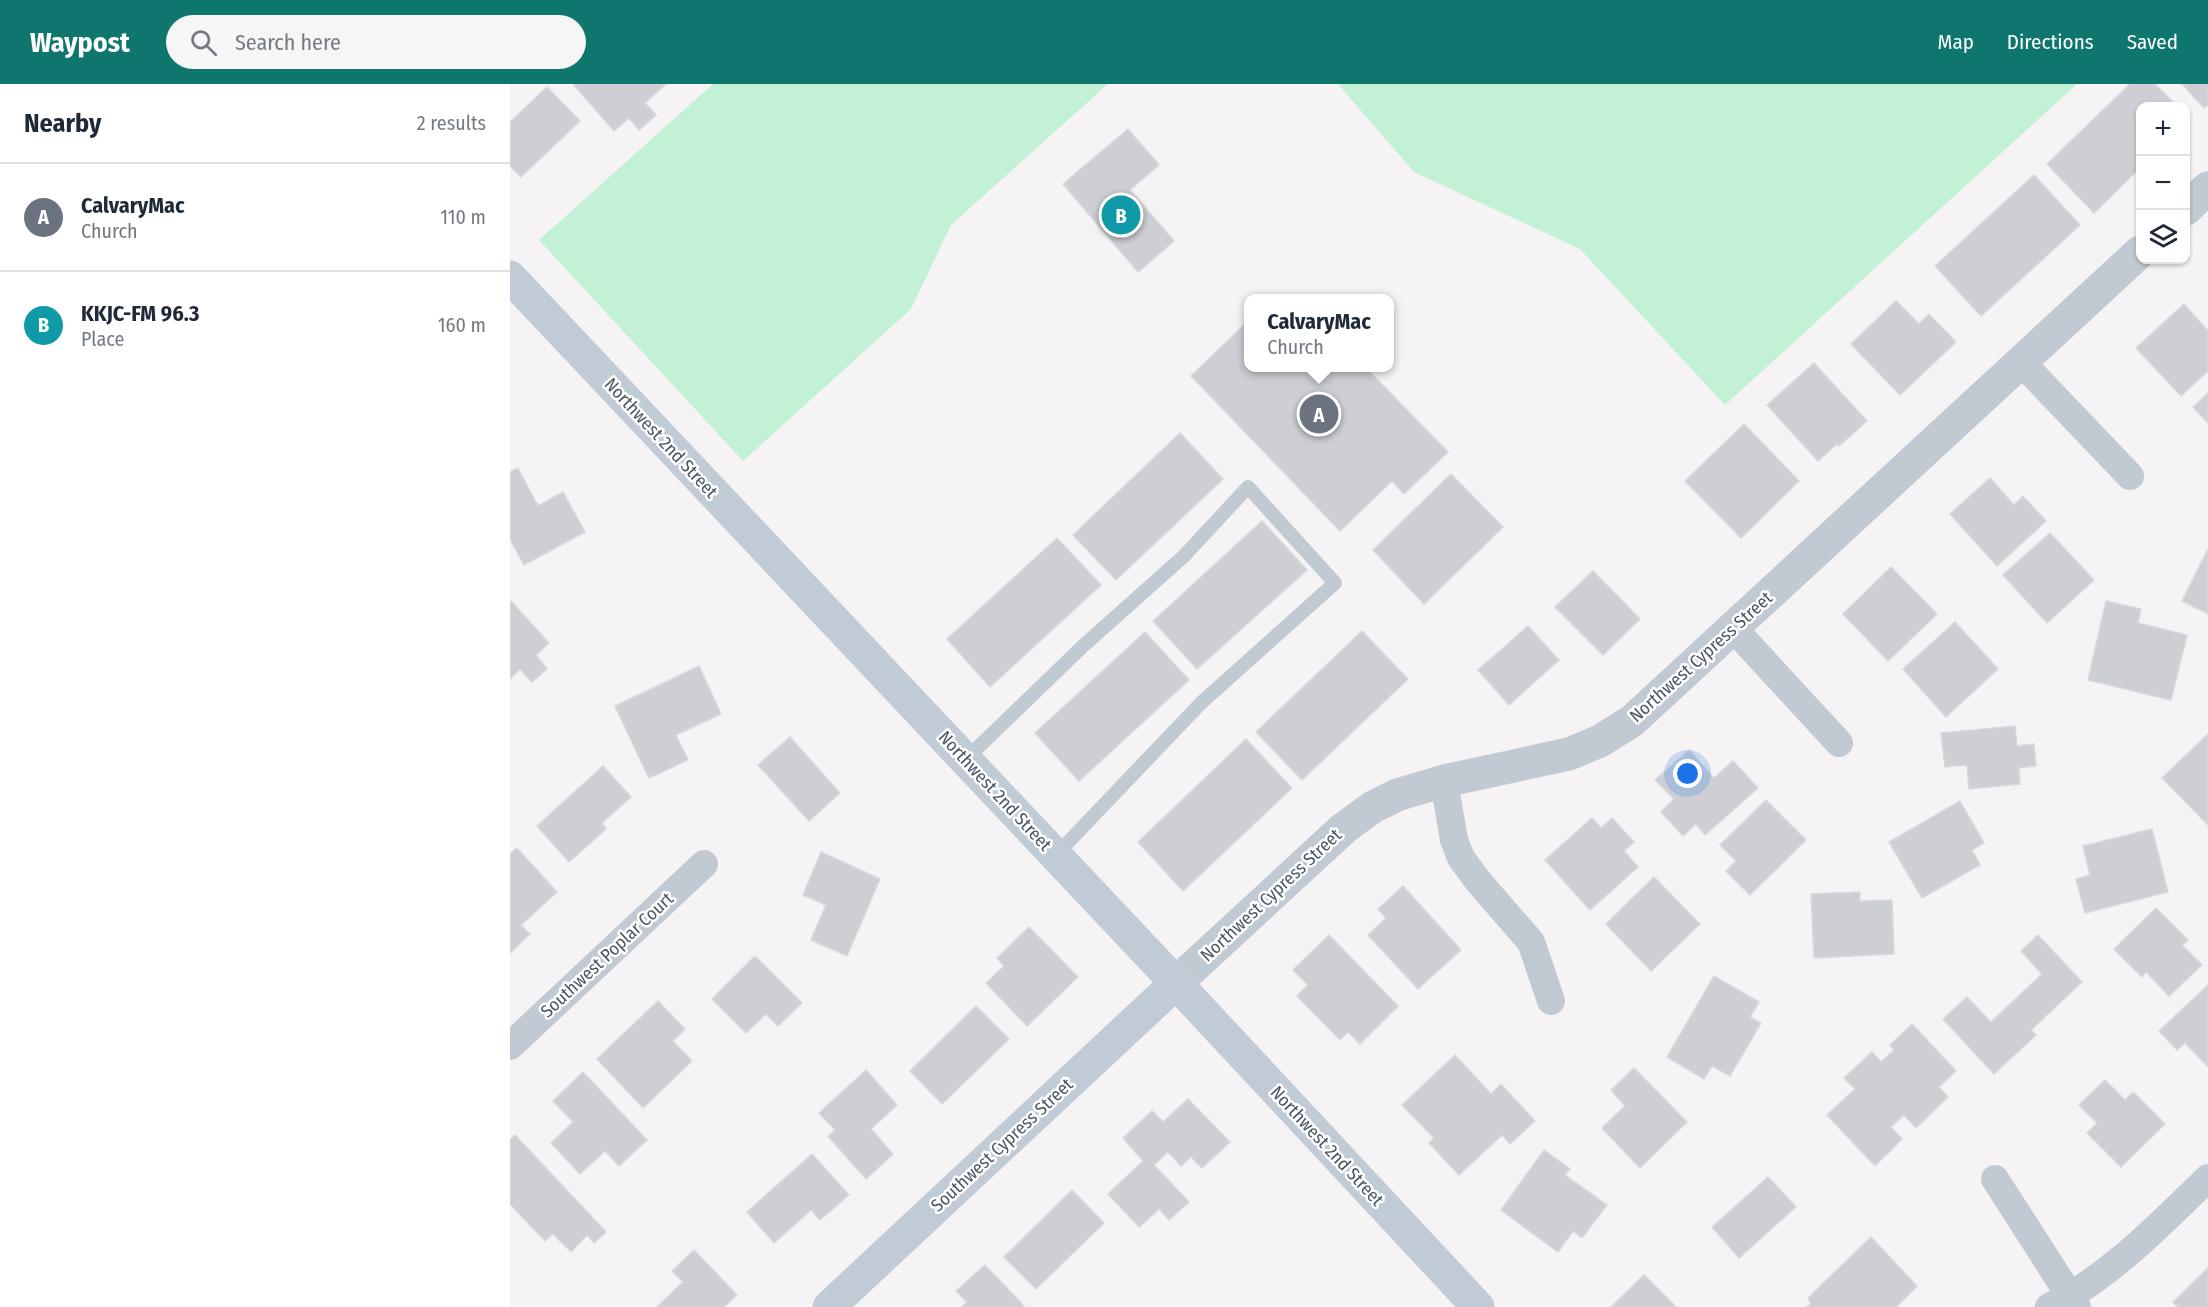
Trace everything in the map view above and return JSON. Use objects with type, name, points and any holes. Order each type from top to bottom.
[{"type":"main road","name":"Northwest 2nd Street","points":[[510,277],[1176,983],[1466,1303]]},
{"type":"main road","name":"Southwest Cypress Street","points":[[829,1307],[1176,983]]},
{"type":"street","points":[[2190,206],[2208,188]]},
{"type":"street","name":"Northwest Cypress Street","points":[[1176,983],[1344,828],[1373,807],[1397,795],[1444,781],[1569,754],[1600,741],[1632,721],[2136,256]]},
{"type":"street","points":[[2022,363],[2130,476]]},
{"type":"street","points":[[1734,628],[1839,743]]},
{"type":"street","points":[[1444,781],[1454,840],[1461,858],[1531,942],[1551,1000]]},
{"type":"street","name":"Southwest Poplar Court","points":[[510,1046],[704,864]]},
{"type":"street","points":[[1995,1179],[2066,1303],[2132,1250],[2208,1178]]},
{"type":"lane","points":[[965,760],[1083,646],[1184,556],[1248,487],[1335,583],[1201,703],[1055,855]]},
{"type":"green space","points":[[713,84],[1108,84],[951,225],[911,309],[743,461],[539,240]]},
{"type":"green space","points":[[1338,84],[2077,84],[1725,405],[1580,249],[1414,172]]},
{"type":"building","points":[[575,84],[666,84],[645,103],[656,115],[639,130],[629,118],[614,131]]},
{"type":"building","points":[[2130,84],[2155,84],[2173,102],[2136,102],[2136,172],[2094,213],[2047,164]]},
{"type":"building","points":[[2182,84],[2208,84],[2208,105],[2204,108]]},
{"type":"building","points":[[547,87],[580,121],[521,177],[510,166],[510,122]]},
{"type":"building","points":[[1128,129],[1159,165],[1130,190],[1174,241],[1138,272],[1063,184]]},
{"type":"building","points":[[2034,175],[2080,225],[1981,316],[1935,266]]},
{"type":"building","points":[[1896,301],[1919,324],[1929,314],[1956,342],[1900,395],[1851,344]]},
{"type":"building","points":[[2184,304],[2208,331],[2208,371],[2181,396],[2136,348]]},
{"type":"building","points":[[1244,325],[1244,372],[1370,372],[1448,452],[1404,494],[1392,481],[1340,531],[1191,376]]},
{"type":"building","points":[[1814,363],[1867,421],[1818,461],[1767,405]]},
{"type":"building","points":[[2208,393],[2208,423],[2193,407]]},
{"type":"building","points":[[1744,424],[1799,481],[1741,538],[1685,481]]},
{"type":"building","points":[[1180,433],[1223,479],[1116,580],[1073,535]]},
{"type":"building","points":[[518,468],[538,506],[563,492],[585,532],[524,565],[510,539],[510,472]]},
{"type":"building","points":[[1451,474],[1503,527],[1424,604],[1373,550]]},
{"type":"building","points":[[1990,478],[2014,505],[2023,496],[2046,521],[1997,566],[1950,514]]},
{"type":"building","points":[[1262,521],[1307,570],[1197,669],[1153,621]]},
{"type":"building","points":[[2050,533],[2094,580],[2047,623],[2003,575]]},
{"type":"building","points":[[1057,538],[1101,585],[990,687],[947,639]]},
{"type":"building","points":[[2208,549],[2208,614],[2182,601]]},
{"type":"building","points":[[1891,567],[1937,614],[1888,661],[1843,614]]},
{"type":"building","points":[[1593,571],[1640,619],[1603,655],[1555,607]]},
{"type":"building","points":[[510,600],[549,643],[536,655],[547,669],[532,682],[520,669],[510,679]]},
{"type":"building","points":[[2106,601],[2141,609],[2138,623],[2187,635],[2171,700],[2088,680]]},
{"type":"building","points":[[1955,622],[1998,669],[1946,717],[1903,669]]},
{"type":"building","points":[[1528,626],[1559,660],[1509,705],[1478,670]]},
{"type":"building","points":[[1362,631],[1408,679],[1302,780],[1256,732]]},
{"type":"building","points":[[1145,632],[1189,680],[1079,781],[1035,733]]},
{"type":"building","points":[[699,666],[721,714],[676,735],[688,760],[649,778],[615,706]]},
{"type":"building","points":[[2015,726],[2017,746],[2034,744],[2036,766],[2019,768],[2020,784],[1969,789],[1967,765],[1945,767],[1941,733]]},
{"type":"building","points":[[2208,734],[2208,825],[2162,778]]},
{"type":"building","points":[[790,737],[840,793],[809,821],[758,765]]},
{"type":"building","points":[[1246,739],[1292,788],[1183,891],[1138,842]]},
{"type":"building","points":[[1689,750],[1714,778],[1733,761],[1758,788],[1705,835],[1696,824],[1683,836],[1661,812],[1674,799],[1655,780]]},
{"type":"building","points":[[603,766],[631,797],[602,823],[606,829],[569,862],[537,826]]},
{"type":"building","points":[[1766,800],[1806,840],[1750,895],[1726,871],[1736,861],[1720,845]]},
{"type":"building","points":[[1960,801],[1984,843],[1972,850],[1980,865],[1922,898],[1889,842]]},
{"type":"building","points":[[1592,818],[1601,828],[1612,818],[1634,842],[1624,851],[1638,867],[1590,910],[1545,860]]},
{"type":"building","points":[[2152,829],[2168,892],[2085,913],[2076,879],[2090,875],[2083,846]]},
{"type":"building","points":[[517,848],[557,892],[521,925],[530,934],[510,953],[510,854]]},
{"type":"building","points":[[821,852],[880,879],[847,956],[811,940],[826,905],[803,895]]},
{"type":"building","points":[[1654,877],[1700,924],[1651,971],[1606,924]]},
{"type":"building","points":[[1403,886],[1461,950],[1418,989],[1368,935],[1386,918],[1378,909]]},
{"type":"building","points":[[1860,892],[1860,901],[1892,900],[1894,954],[1814,958],[1811,894]]},
{"type":"building","points":[[2156,908],[2188,940],[2182,945],[2202,965],[2169,996],[2146,972],[2142,977],[2114,949]]},
{"type":"building","points":[[1029,927],[1078,977],[1027,1026],[986,983],[1004,966],[997,958]]},
{"type":"building","points":[[1329,935],[1398,1006],[1360,1044],[1348,1032],[1340,1040],[1297,996],[1308,985],[1293,970]]},
{"type":"building","points":[[2038,935],[2082,982],[2031,1030],[2036,1035],[1994,1074],[1943,1019],[1967,997],[1991,1022],[2042,974],[2021,951]]},
{"type":"building","points":[[755,956],[802,1003],[778,1026],[766,1014],[746,1033],[712,999]]},
{"type":"building","points":[[1714,976],[1759,1002],[1750,1017],[1761,1023],[1730,1076],[1712,1066],[1704,1079],[1667,1057]]},
{"type":"building","points":[[2208,985],[2208,1067],[2185,1043],[2177,1050],[2159,1031]]},
{"type":"building","points":[[658,1001],[685,1029],[673,1041],[692,1061],[643,1108],[597,1059]]},
{"type":"building","points":[[976,1006],[1009,1039],[942,1104],[910,1071]]},
{"type":"building","points":[[1912,1024],[1956,1071],[1939,1087],[1948,1097],[1916,1128],[1904,1115],[1891,1127],[1902,1139],[1875,1166],[1827,1115],[1855,1089],[1844,1078],[1872,1052],[1881,1062],[1894,1050],[1890,1045]]},
{"type":"building","points":[[1455,1055],[1491,1094],[1501,1084],[1535,1121],[1510,1144],[1502,1135],[1459,1175],[1429,1143],[1434,1138],[1402,1105]]},
{"type":"building","points":[[1634,1068],[1687,1122],[1640,1168],[1602,1128],[1625,1106],[1611,1090]]},
{"type":"building","points":[[866,1070],[897,1105],[871,1129],[893,1154],[866,1179],[828,1136],[835,1130],[819,1113]]},
{"type":"building","points":[[583,1072],[647,1140],[619,1166],[605,1151],[580,1174],[551,1143],[573,1122],[553,1101]]},
{"type":"building","points":[[2105,1080],[2125,1100],[2133,1092],[2165,1124],[2121,1167],[2087,1133],[2097,1123],[2079,1105]]},
{"type":"building","points":[[1188,1099],[1230,1142],[1202,1168],[1191,1157],[1181,1166],[1168,1152],[1154,1165],[1189,1202],[1169,1220],[1159,1209],[1139,1227],[1108,1194],[1143,1161],[1123,1138],[1152,1111],[1163,1122]]},
{"type":"building","points":[[515,1135],[606,1232],[594,1243],[587,1235],[571,1252],[553,1234],[545,1241],[510,1204],[510,1140]]},
{"type":"building","points":[[1544,1150],[1570,1169],[1565,1175],[1607,1205],[1582,1238],[1573,1231],[1558,1252],[1501,1210]]},
{"type":"building","points":[[812,1154],[849,1195],[820,1220],[811,1210],[774,1243],[747,1212]]},
{"type":"building","points":[[1768,1177],[1796,1207],[1739,1258],[1712,1227]]},
{"type":"building","points":[[1072,1190],[1104,1223],[1036,1289],[1004,1257]]},
{"type":"building","points":[[1871,1237],[1917,1286],[1896,1307],[1807,1307],[1811,1303],[1808,1298]]},
{"type":"building","points":[[694,1250],[737,1295],[724,1307],[657,1307],[683,1282],[672,1271]]},
{"type":"building","points":[[985,1265],[1023,1307],[962,1307],[967,1302],[956,1291]]},
{"type":"building","points":[[2208,1268],[2208,1307],[2178,1307],[2173,1302]]},
{"type":"building","points":[[1644,1275],[1676,1307],[1611,1307]]},
{"type":"place","name":"KKJC-FM 96.3","points":[[1121,215]]},
{"type":"place","name":"CalvaryMac","points":[[1319,414]]}]
